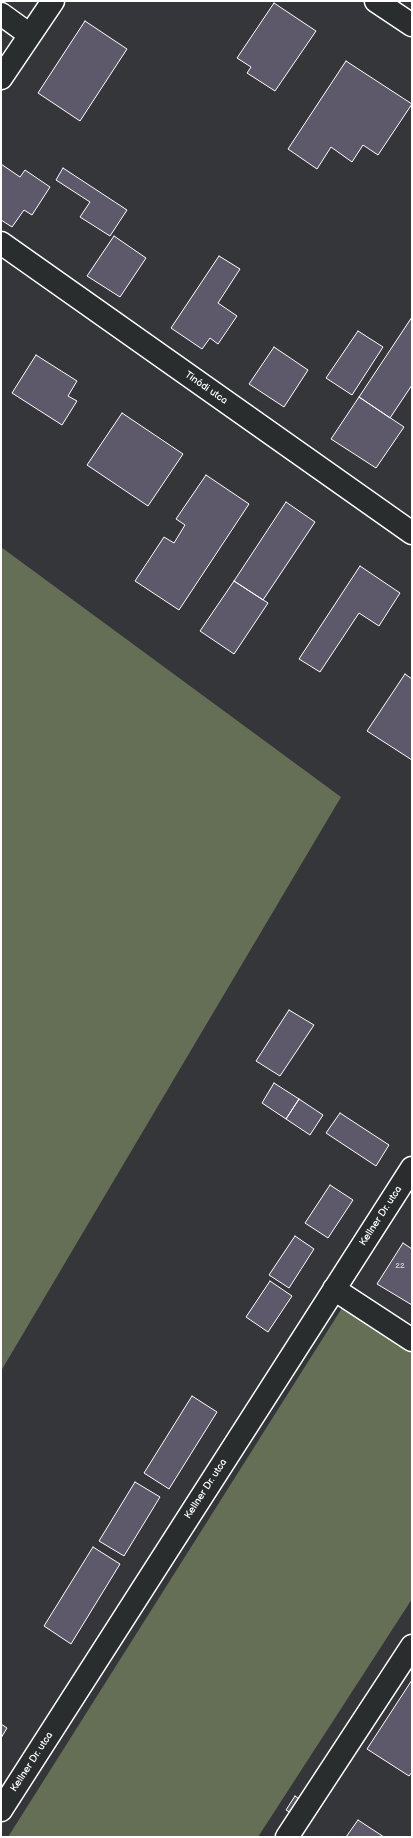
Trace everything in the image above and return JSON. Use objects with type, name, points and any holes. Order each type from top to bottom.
[{"type":"street","points":[[1,78],[53,1]]},
{"type":"street","points":[[376,1],[412,25]]},
{"type":"street","points":[[1,14],[30,35]]},
{"type":"street","name":"Tinódi utca","points":[[1,243],[412,533]]},
{"type":"street","name":"Kellner Dr. utca","points":[[1,1810],[412,1168]]},
{"type":"street","points":[[334,1289],[412,1340]]},
{"type":"street","points":[[287,1837],[412,1646]]},
{"type":"green space","points":[[1,547],[341,797],[1,1371]]},
{"type":"green space","points":[[342,1308],[412,1352],[412,1599],[258,1837],[8,1837]]},
{"type":"building","points":[[274,3],[316,31],[275,91],[247,73],[251,67],[237,58]]},
{"type":"building","points":[[85,21],[127,49],[80,121],[38,93]]},
{"type":"building","points":[[346,61],[412,104],[378,155],[363,145],[352,162],[331,147],[317,169],[288,149]]},
{"type":"building","points":[[1,164],[20,177],[25,170],[50,187],[32,215],[24,210],[12,227],[1,220]]},
{"type":"building","points":[[63,168],[127,210],[110,236],[80,217],[90,202],[56,180]]},
{"type":"building","points":[[114,236],[146,258],[120,297],[87,276]]},
{"type":"building","points":[[219,256],[240,269],[218,303],[237,316],[218,344],[210,338],[202,349],[171,328]]},
{"type":"building","points":[[412,317],[412,385],[390,418],[359,397]]},
{"type":"building","points":[[358,331],[383,347],[352,395],[326,378]]},
{"type":"building","points":[[274,347],[308,370],[284,407],[249,384]]},
{"type":"building","points":[[36,355],[77,381],[68,396],[77,401],[62,425],[12,393]]},
{"type":"building","points":[[359,397],[404,427],[376,468],[331,439]]},
{"type":"building","points":[[122,413],[183,454],[148,506],[87,465]]},
{"type":"building","points":[[206,475],[249,504],[179,610],[135,581],[164,537],[174,543],[185,525],[176,519]]},
{"type":"building","points":[[286,502],[315,522],[263,600],[234,581]]},
{"type":"building","points":[[360,566],[400,593],[379,626],[359,613],[320,672],[299,659]]},
{"type":"building","points":[[234,581],[268,603],[234,654],[200,631]]},
{"type":"building","points":[[405,674],[412,679],[412,760],[367,731]]},
{"type":"building","points":[[289,1010],[314,1025],[280,1076],[256,1061]]},
{"type":"building","points":[[274,1083],[299,1099],[286,1119],[262,1103]]},
{"type":"building","points":[[299,1099],[323,1115],[310,1135],[286,1119]]},
{"type":"building","points":[[340,1113],[389,1145],[376,1166],[326,1133]]},
{"type":"building","points":[[330,1185],[353,1200],[328,1238],[305,1223]]},
{"type":"building","points":[[295,1236],[314,1249],[289,1288],[269,1275]]},
{"type":"building","points":[[403,1243],[412,1249],[412,1305],[377,1284]]},
{"type":"building","points":[[270,1281],[292,1296],[268,1332],[246,1317]]},
{"type":"building","points":[[192,1396],[217,1412],[169,1489],[144,1473]]},
{"type":"building","points":[[135,1482],[160,1497],[124,1556],[99,1541]]},
{"type":"building","points":[[93,1547],[120,1564],[71,1644],[44,1626]]},
{"type":"building","points":[[412,1680],[412,1772],[409,1776],[367,1749]]},
{"type":"building","points":[[1,1724],[7,1728],[1,1738]]},
{"type":"building","points":[[295,1796],[302,1801],[293,1814],[286,1810]]},
{"type":"building","points":[[358,1820],[384,1837],[346,1837]]}]
